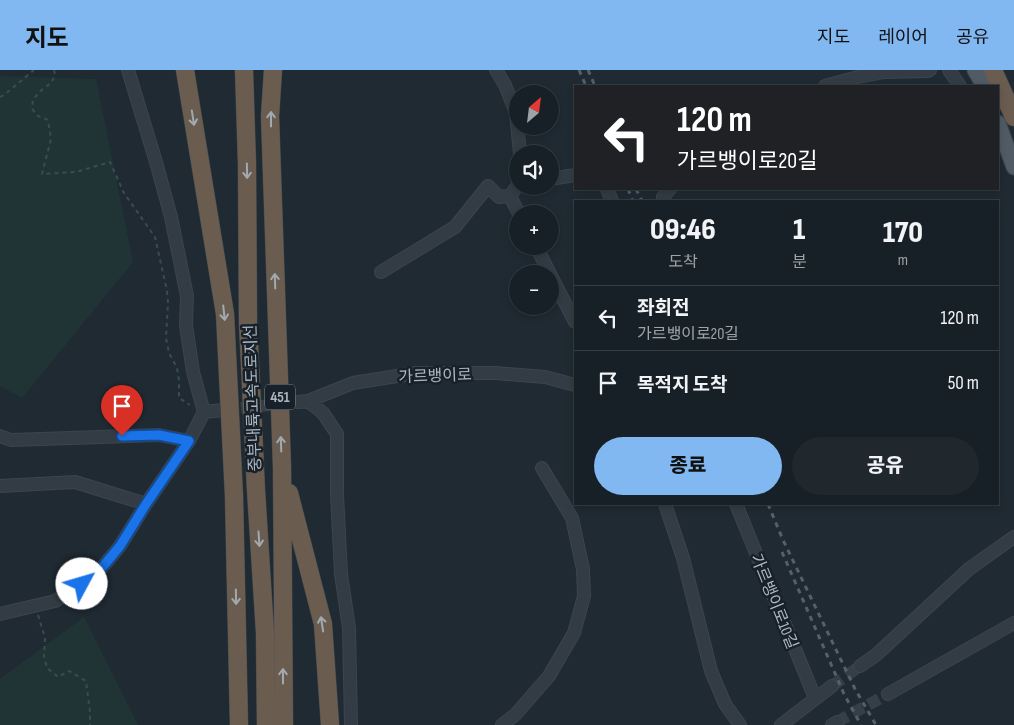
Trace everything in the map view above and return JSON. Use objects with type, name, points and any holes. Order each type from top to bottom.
[{"type":"highway","points":[[185,70],[225,314],[234,496],[240,725]]},
{"type":"highway","name":"중부내륙고속도로지선","points":[[244,70],[247,164],[248,323],[265,633],[266,725]]},
{"type":"highway","name":"중부내륙고속도로지선","points":[[273,70],[270,116],[282,467],[284,725]]},
{"type":"highway","points":[[993,70],[1014,117]]},
{"type":"highway","points":[[282,467],[323,624],[330,725]]},
{"type":"main road","points":[[975,70],[983,85]]},
{"type":"main road","points":[[999,126],[1014,169]]},
{"type":"street","points":[[0,614],[55,601],[95,576],[120,546],[189,441],[199,410],[186,324],[187,296],[171,217],[128,70]]},
{"type":"street","points":[[496,70],[505,85],[516,113],[519,145]]},
{"type":"street","points":[[829,85],[884,72],[930,70]]},
{"type":"street","points":[[948,70],[959,85]]},
{"type":"street","points":[[999,144],[1014,169]]},
{"type":"street","points":[[559,178],[574,175]]},
{"type":"street","points":[[381,272],[454,227],[488,186],[499,197],[510,196],[514,205]]},
{"type":"street","points":[[664,200],[663,197],[669,190]]},
{"type":"street","points":[[559,291],[574,320]]},
{"type":"street","name":"가르뱅이로","points":[[351,725],[349,628],[340,565],[337,434],[323,413],[303,402],[353,383],[416,373],[545,377],[574,385]]},
{"type":"street","points":[[199,410],[223,410]]},
{"type":"street","points":[[0,436],[10,440],[159,435],[189,441]]},
{"type":"street","points":[[502,725],[519,720],[548,676],[574,633],[584,596],[583,569],[572,518],[542,468]]},
{"type":"street","points":[[0,486],[75,482],[146,504]]},
{"type":"street","points":[[665,505],[683,558],[711,671],[725,704],[740,725]]},
{"type":"street","name":"가르뱅이로10길","points":[[736,505],[815,698]]},
{"type":"street","points":[[860,666],[876,655],[969,569],[1014,537]]},
{"type":"street","points":[[888,694],[1014,623]]},
{"type":"street","points":[[781,725],[832,686]]},
{"type":"path","points":[[0,97],[34,70]]},
{"type":"path","points":[[54,70],[55,75],[51,83],[39,92],[33,100],[32,108],[36,115],[48,120],[50,130],[51,139],[42,174],[76,172],[110,162],[124,193],[155,237],[167,291],[166,338],[169,353],[177,368],[179,398],[199,410]]},
{"type":"path","points":[[38,614],[45,638],[44,656],[47,668],[58,677],[68,671],[86,681],[90,725]]},
{"type":"shaded area","points":[[0,76],[96,79],[133,262],[22,398],[0,386]]},
{"type":"shaded area","points":[[84,617],[138,725],[0,725],[0,679]]},
{"type":"tunnel","points":[[223,410],[298,402]]},
{"type":"tunnel","points":[[832,686],[860,666]]},
{"type":"tunnel","points":[[837,722],[888,694]]},
{"type":"railway","points":[[579,70],[586,85]]},
{"type":"railway","points":[[588,70],[595,85]]},
{"type":"railway","points":[[628,190],[633,200]]},
{"type":"railway","points":[[636,190],[642,200]]},
{"type":"railway","points":[[768,505],[783,540],[855,689],[876,725]]},
{"type":"railway","points":[[782,552],[844,694],[861,725]]},
{"type":"route","points":[[82,584],[95,576],[120,546],[189,441],[159,435],[122,436]]}]
